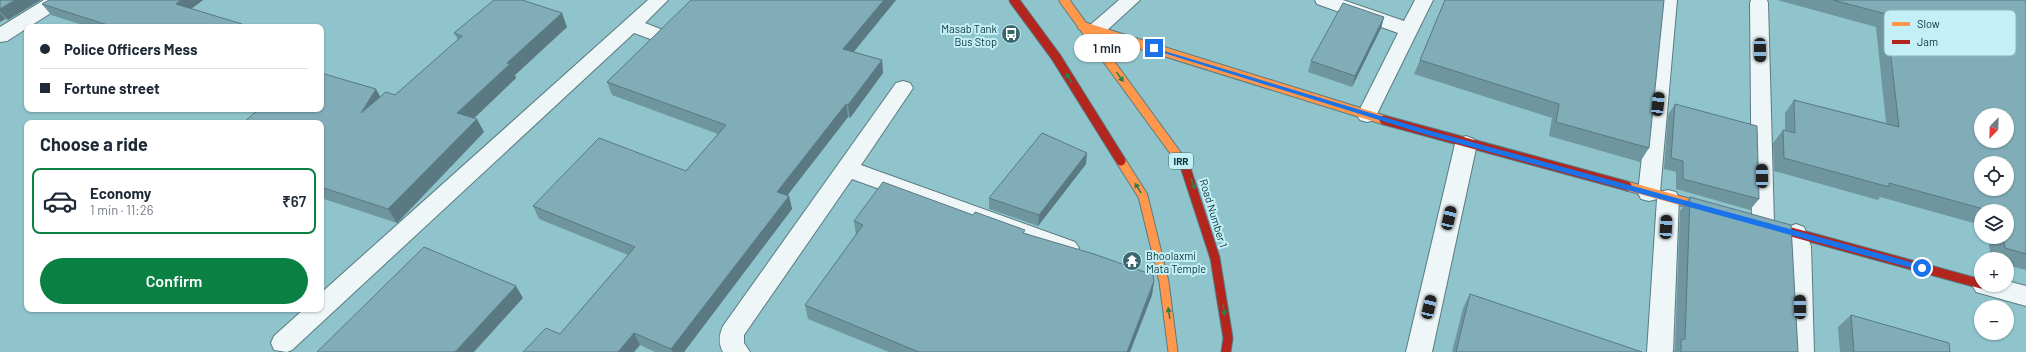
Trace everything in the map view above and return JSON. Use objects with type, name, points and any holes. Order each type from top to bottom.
[{"type":"main road","points":[[1014,0],[1056,57],[1143,196],[1164,282],[1173,352]]},
{"type":"main road","name":"Road Number 1","points":[[1064,0],[1089,28],[1188,170],[1215,258],[1228,338],[1226,352]]},
{"type":"main road","points":[[1089,28],[1367,115],[1466,144],[1727,214]]},
{"type":"main road","points":[[1760,223],[1974,282]]},
{"type":"street","points":[[0,36],[58,0]]},
{"type":"street","points":[[324,306],[659,0]]},
{"type":"street","points":[[1089,28],[1131,0]]},
{"type":"street","points":[[1324,0],[1410,30]]},
{"type":"street","points":[[1367,115],[1424,0]]},
{"type":"street","points":[[1660,352],[1658,195],[1668,0]]},
{"type":"street","points":[[1759,3],[1760,223]]},
{"type":"street","points":[[631,25],[656,35]]},
{"type":"street","points":[[737,352],[732,345],[732,333],[903,88]]},
{"type":"street","points":[[1419,352],[1466,144]]},
{"type":"street","points":[[846,168],[1090,256]]},
{"type":"street","points":[[1796,233],[1799,246],[1801,352]]},
{"type":"street","points":[[1141,274],[1164,282]]},
{"type":"street","points":[[2011,292],[2026,296]]},
{"type":"street","points":[[283,343],[318,312]]},
{"type":"building","points":[[0,0],[15,0],[0,9]]},
{"type":"building","points":[[49,0],[181,0],[176,4],[242,24],[105,24],[42,4]]},
{"type":"building","points":[[494,0],[522,0],[562,13],[507,63],[510,64],[457,113],[477,119],[388,209],[324,188],[324,120],[246,120],[256,112],[324,112],[324,74],[376,89],[361,113],[386,92],[395,95],[462,36],[454,33]]},
{"type":"building","points":[[691,0],[884,0],[843,49],[882,60],[848,105],[846,104],[777,192],[789,196],[671,349],[634,333],[618,352],[523,352],[546,328],[560,334],[635,247],[533,206],[599,138],[686,171],[726,125],[607,82]]},
{"type":"building","points":[[1445,0],[1664,0],[1649,148],[1556,122],[1559,104],[1420,60]]},
{"type":"building","points":[[1833,0],[2026,0],[2026,254],[2005,248],[2004,244],[2014,244],[2014,204],[1974,204],[1974,206],[1889,183],[1889,187],[1784,158],[1783,130],[1795,133],[1794,100],[1899,127],[1891,56],[2016,56],[2016,10],[1884,10],[1884,13]]},
{"type":"building","points":[[1343,3],[1384,17],[1355,76],[1311,61]]},
{"type":"building","points":[[1675,104],[1757,126],[1759,199],[1683,179],[1683,161],[1671,158]]},
{"type":"building","points":[[1042,133],[1087,153],[1039,215],[989,198]]},
{"type":"building","points":[[883,182],[973,215],[975,212],[1025,230],[1023,233],[1094,254],[1153,275],[1154,281],[1127,352],[919,352],[805,305],[863,225],[854,221]]},
{"type":"building","points":[[1690,197],[1791,225],[1798,352],[1681,352],[1681,340],[1685,339]]},
{"type":"building","points":[[424,247],[516,286],[455,352],[317,352]]},
{"type":"building","points":[[1470,294],[1642,352],[1456,352]]},
{"type":"building","points":[[1851,315],[1949,343],[1950,352],[1854,352]]},
{"type":"traffic: slow","points":[[1064,0],[1185,166]]},
{"type":"traffic: slow","points":[[1082,26],[1384,120]]},
{"type":"traffic: slow","points":[[1121,161],[1143,196],[1164,282],[1173,352]]},
{"type":"traffic: slow","points":[[1627,186],[1714,210]]},
{"type":"traffic: jam","points":[[1014,0],[1056,57],[1121,161]]},
{"type":"traffic: jam","points":[[1384,120],[1627,186]]},
{"type":"traffic: jam","points":[[1185,166],[1215,258],[1228,338],[1226,352]]},
{"type":"traffic: jam","points":[[1762,224],[1974,282]]},
{"type":"place","name":"Masab Tank Bus Stop","points":[[1011,34]]},
{"type":"place","name":"Bhoolaxmi Mata Temple","points":[[1132,261]]},
{"type":"route","points":[[1154,48],[1424,132],[1922,268]]}]
